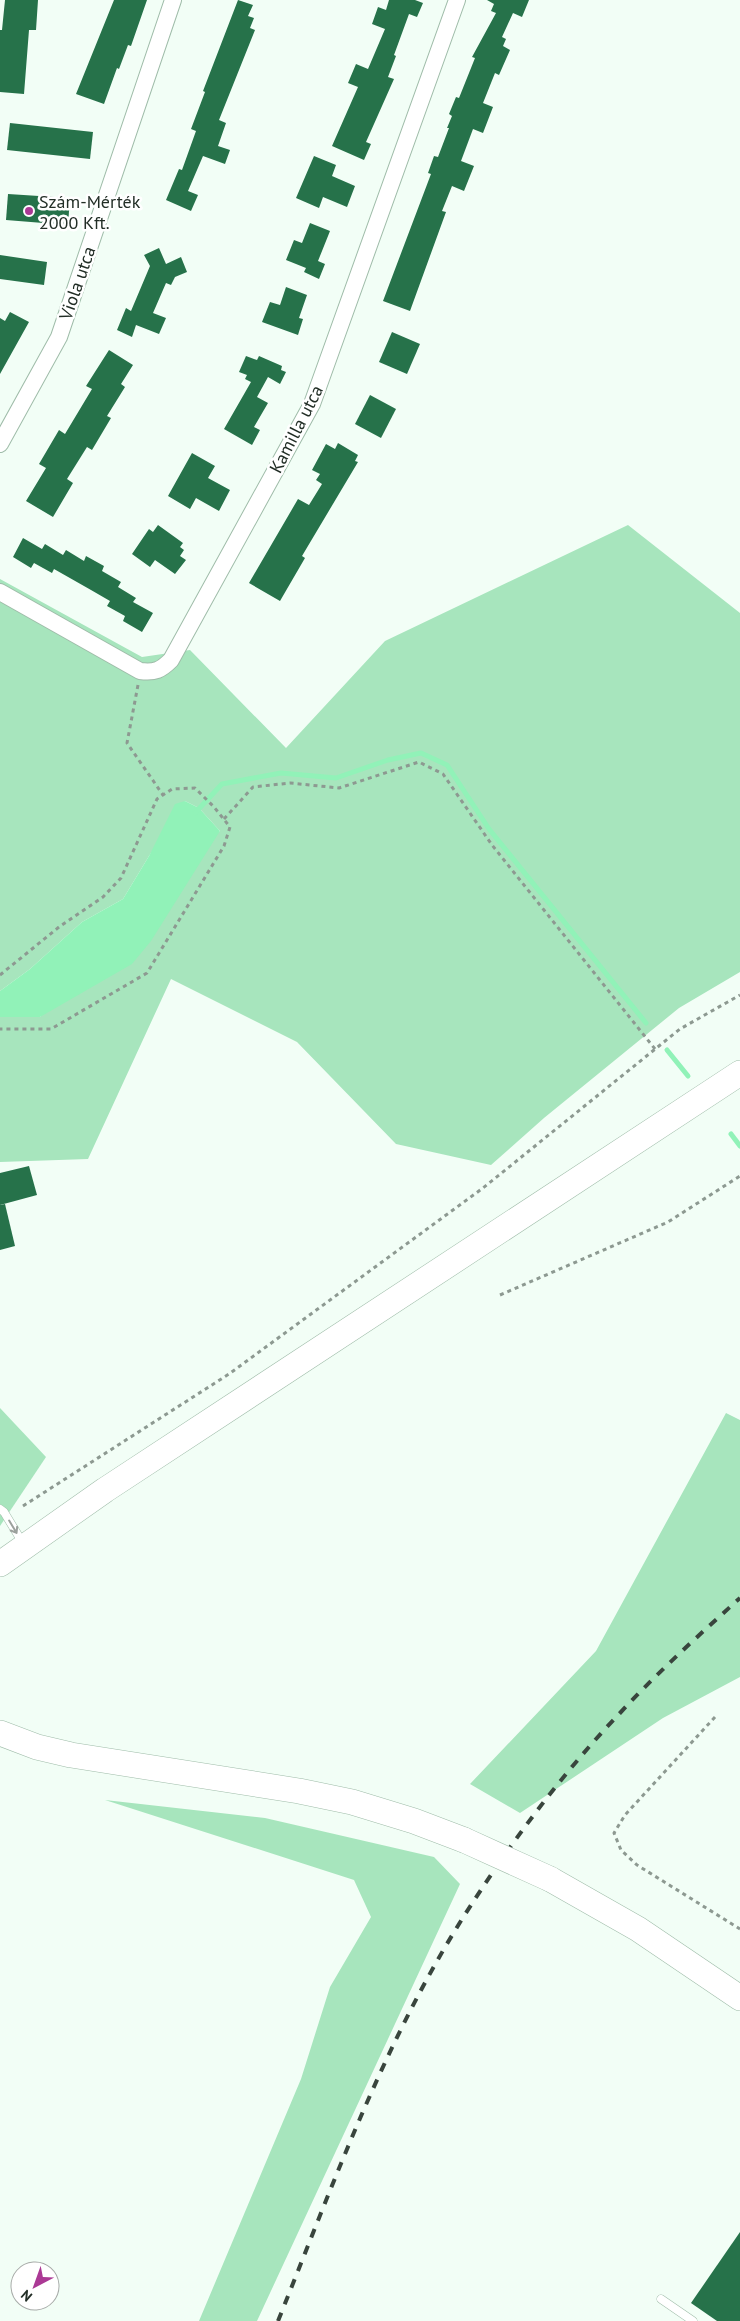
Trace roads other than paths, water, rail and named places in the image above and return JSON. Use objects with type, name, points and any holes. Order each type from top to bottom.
[{"type":"main road","points":[[9,1560],[105,1490],[740,1073]]},
{"type":"main road","points":[[0,1733],[37,1747],[71,1755],[299,1791],[352,1802],[414,1821],[464,1840],[550,1879],[638,1929],[740,1998]]},
{"type":"main road","points":[[0,1754],[71,1755]]},
{"type":"street","name":"Viola utca","points":[[0,444],[59,337],[173,0]]},
{"type":"street","name":"Kamilla utca","points":[[0,592],[140,671],[152,673],[163,669],[171,660],[312,404],[457,0]]},
{"type":"lane","points":[[0,1509],[4,1512],[9,1560]]},
{"type":"lane","points":[[661,2299],[694,2321]]},
{"type":"waterway","points":[[195,813],[222,784],[281,773],[336,778],[388,760],[421,753],[447,765],[489,829],[646,1023]]},
{"type":"waterway","points":[[667,1050],[688,1076]]},
{"type":"waterway","points":[[731,1134],[740,1146]]},
{"type":"railway","points":[[278,2321],[339,2169],[382,2069],[431,1971],[459,1924],[495,1868],[534,1814],[597,1737],[649,1683],[740,1598]]},
{"type":"place","name":"Szám-Mérték 2000 Kft.","points":[[29,211]]}]
